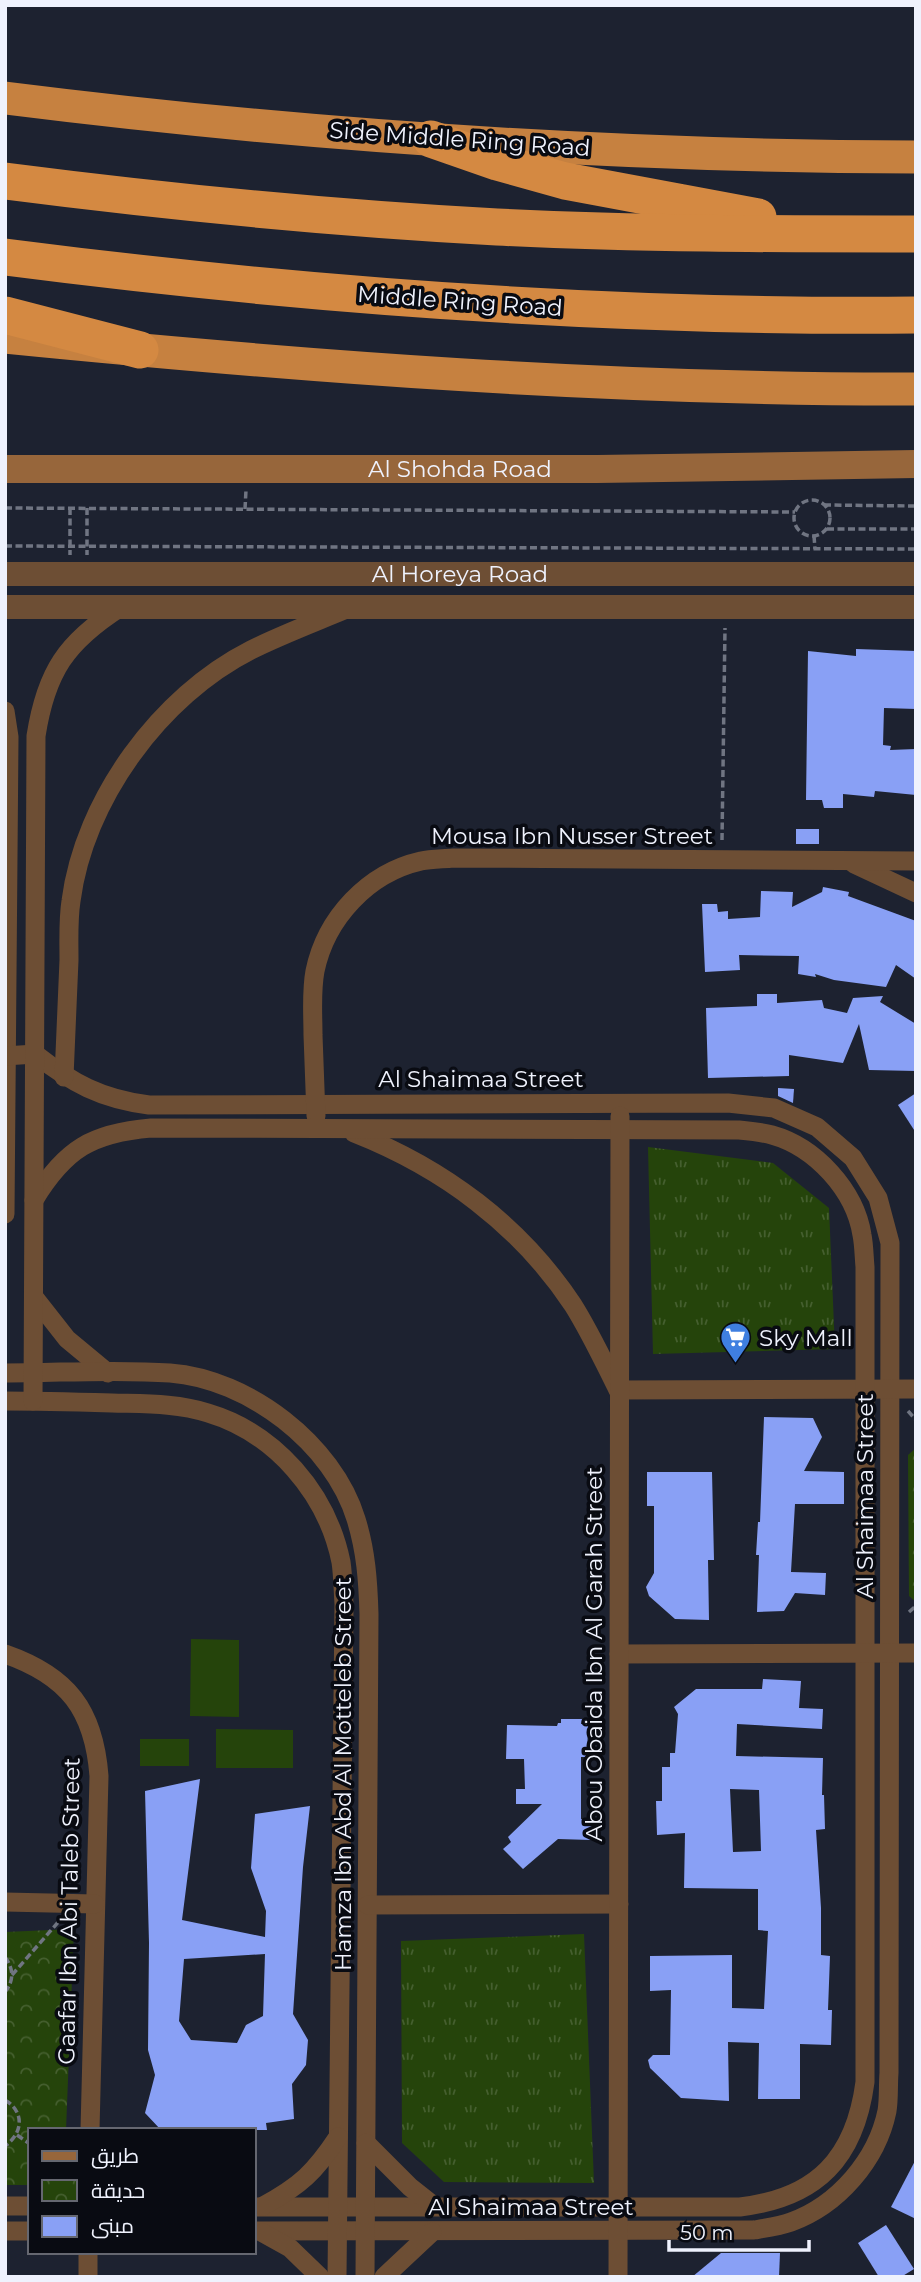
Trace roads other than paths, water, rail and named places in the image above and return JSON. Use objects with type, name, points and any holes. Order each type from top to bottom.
[{"type":"highway","name":"Side Middle Ring Road","points":[[5,98],[178,117],[431,139],[727,154],[916,157]]},
{"type":"highway","points":[[431,139],[497,162],[565,181],[835,234]]},
{"type":"highway","points":[[5,181],[247,209],[414,222],[638,232],[916,234]]},
{"type":"highway","name":"Middle Ring Road","points":[[5,257],[241,284],[495,304],[750,315],[916,315]]},
{"type":"highway","points":[[5,315],[140,350]]},
{"type":"highway","points":[[5,337],[348,367],[557,379],[752,387],[916,389]]},
{"type":"main road","name":"Al Shohda Road","points":[[5,469],[597,469],[916,464]]},
{"type":"street","name":"Al Horeya Road","points":[[5,573],[916,574]]},
{"type":"street","points":[[64,1077],[71,901],[83,849],[104,800],[131,755],[165,714],[205,679],[249,650],[350,607],[350,573]]},
{"type":"street","points":[[681,607],[682,573]]},
{"type":"street","name":"Al Horeya Road","points":[[5,607],[916,607]]},
{"type":"street","points":[[33,1401],[36,736],[41,704],[53,674],[70,647],[93,625],[121,607]]},
{"type":"street","points":[[5,711],[9,737],[5,1214]]},
{"type":"street","name":"Mousa Ibn Nusser Street","points":[[316,1129],[313,1004],[315,972],[325,941],[341,913],[363,890],[391,872],[421,861],[453,858],[916,861]]},
{"type":"street","points":[[846,861],[916,894]]},
{"type":"street","points":[[6,1056],[35,1054]]},
{"type":"street","name":"Al Shaimaa Street","points":[[35,1054],[64,1077],[105,1096],[149,1105],[728,1102],[774,1108],[817,1127],[853,1158],[878,1198],[890,1243],[889,2073],[887,2111],[874,2147],[853,2179],[825,2205],[791,2222],[754,2230],[256,2231]]},
{"type":"street","name":"Abou Obaida Ibn Al Garah Street","points":[[618,2277],[620,1103]]},
{"type":"street","points":[[344,1129],[389,1147],[433,1170],[473,1198],[510,1230],[544,1266],[573,1305],[618,1390],[916,1390]]},
{"type":"street","name":"Al Shaimaa Street","points":[[34,1200],[49,1175],[70,1154],[95,1139],[122,1130],[740,1130],[773,1135],[804,1150],[831,1172],[850,1200],[862,1233],[865,1267],[865,2082],[861,2109],[852,2136],[837,2159],[818,2179],[794,2194],[768,2204],[740,2207],[257,2207]]},
{"type":"street","points":[[34,1297],[67,1339],[108,1373]]},
{"type":"street","name":"Hamza Ibn Abd Al Motteleb Street","points":[[5,1373],[172,1373],[220,1384],[264,1405],[303,1435],[334,1473],[356,1517],[368,1565],[365,2277]]},
{"type":"street","name":"Hamza Ibn Abd Al Motteleb Street","points":[[5,1401],[167,1405],[208,1413],[247,1429],[281,1454],[308,1485],[329,1522],[341,1562],[344,1604],[337,2277]]},
{"type":"street","points":[[619,1654],[916,1653]]},
{"type":"street","name":"Gaafar Ibn Abi Taleb Street","points":[[5,1654],[31,1663],[55,1679],[74,1699],[88,1722],[97,1749],[99,1776],[85,1903],[90,2128]]},
{"type":"street","points":[[5,1902],[85,1903]]},
{"type":"street","points":[[368,1905],[619,1904]]},
{"type":"street","points":[[257,2207],[292,2190],[318,2166],[338,2137]]},
{"type":"street","points":[[366,2143],[402,2180],[434,2206]]},
{"type":"street","points":[[5,2206],[28,2206]]},
{"type":"street","points":[[5,2231],[28,2231]]},
{"type":"street","points":[[256,2231],[290,2248],[320,2277]]},
{"type":"street","points":[[384,2277],[432,2232]]},
{"type":"street","points":[[88,2254],[88,2277]]},
{"type":"place","name":"Sky Mall","points":[[736,1365]]}]
